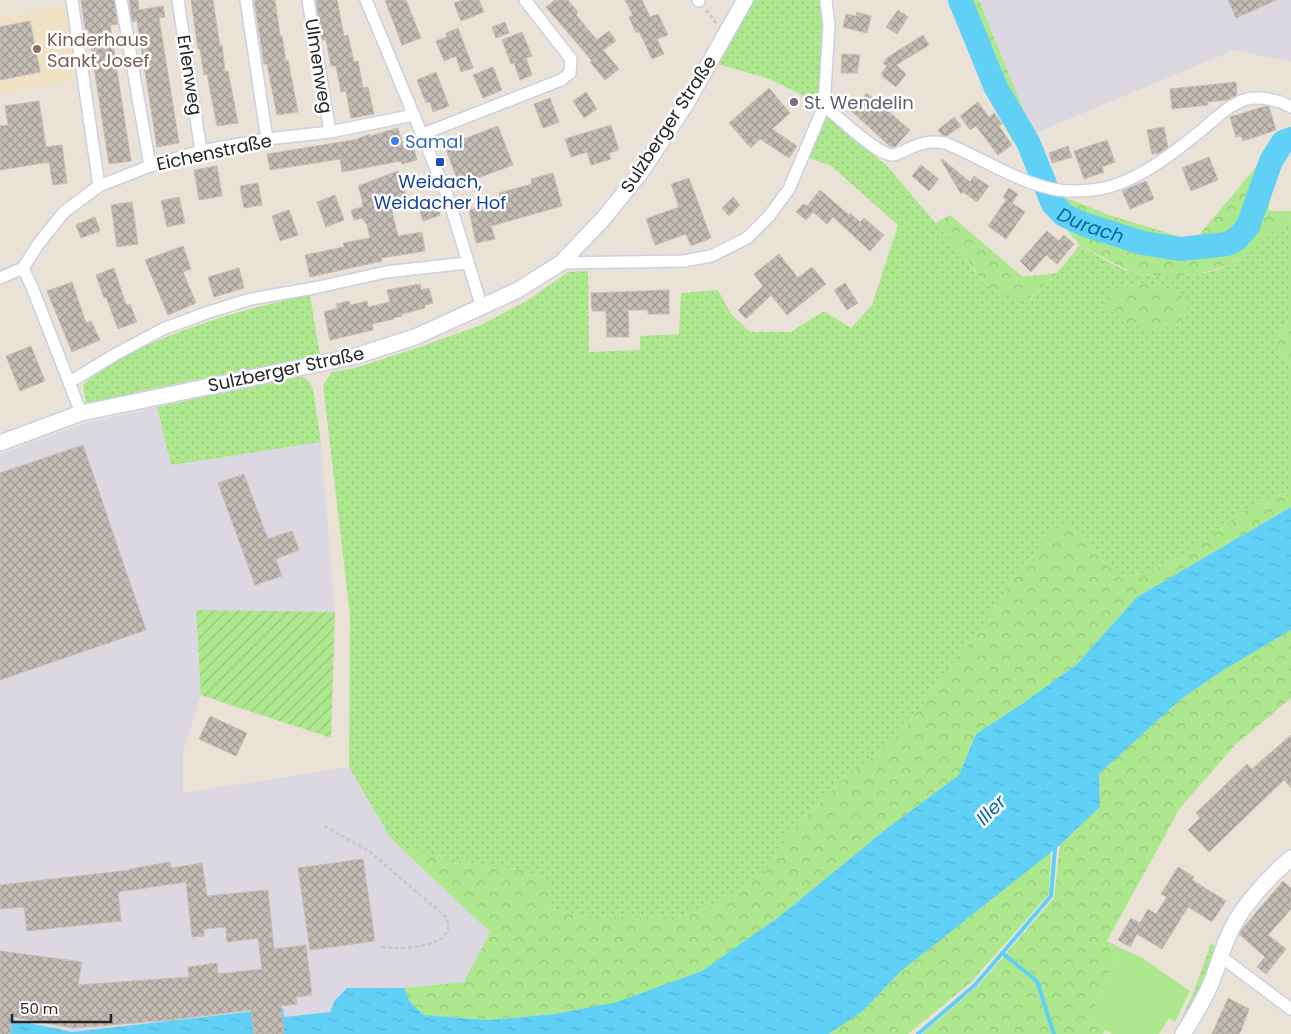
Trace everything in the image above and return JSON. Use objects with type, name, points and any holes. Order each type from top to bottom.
[{"type":"street","points":[[72,0],[99,186]]},
{"type":"street","points":[[121,0],[150,166]]},
{"type":"street","name":"Erlenweg","points":[[178,0],[201,150]]},
{"type":"street","points":[[246,0],[267,139]]},
{"type":"street","name":"Ulmenweg","points":[[308,0],[330,132]]},
{"type":"street","points":[[366,0],[449,200],[482,308]]},
{"type":"street","points":[[423,134],[560,80],[570,73],[572,60],[526,0]]},
{"type":"street","name":"Sulzberger Straße","points":[[0,443],[81,413],[356,356],[415,337],[518,290],[561,263],[603,219],[641,172],[686,104],[723,24],[745,0]]},
{"type":"street","points":[[561,263],[683,261],[711,256],[748,238],[769,216],[789,189],[824,106],[829,25],[826,0]]},
{"type":"street","points":[[824,106],[870,145],[884,154],[894,155],[922,142],[935,141],[945,143],[1025,180],[1054,190],[1100,189],[1123,182],[1152,166],[1186,143],[1224,112],[1246,100],[1258,97],[1291,107]]},
{"type":"street","name":"Eichenstraße","points":[[23,268],[39,242],[64,212],[99,186],[150,166],[201,150],[267,139],[330,132],[414,115]]},
{"type":"street","points":[[70,382],[162,329],[251,298],[314,288],[386,272],[468,263]]},
{"type":"street","points":[[0,278],[23,268],[81,413]]},
{"type":"street","points":[[1182,1034],[1197,1011],[1211,983],[1230,931],[1249,903],[1275,872],[1291,858]]},
{"type":"street","points":[[1220,956],[1291,1009]]},
{"type":"path","points":[[699,1],[723,24]]},
{"type":"path","points":[[324,826],[369,851],[447,918],[449,928],[444,937],[431,943],[398,949],[379,946]]},
{"type":"shaded area","points":[[979,0],[1291,0],[1291,62],[1234,50],[1033,134]]},
{"type":"shaded area","name":"Kinderhaus Sankt Josef","points":[[69,5],[79,80],[0,94],[0,18]]},
{"type":"shaded area","points":[[157,407],[171,464],[321,442],[335,612],[196,611],[201,695],[183,752],[183,793],[349,767],[390,837],[490,932],[464,982],[404,988],[347,988],[335,1000],[330,1012],[284,1017],[283,1008],[72,1032],[0,1017],[0,454],[83,424]]},
{"type":"green space","points":[[754,0],[822,0],[826,26],[821,105],[770,79],[717,64]]},
{"type":"green space","points":[[950,0],[979,0],[1033,134],[1012,141]]},
{"type":"green space","points":[[825,113],[887,166],[956,247],[985,285],[1030,299],[1057,273],[1080,245],[1134,273],[1156,276],[1183,276],[1210,272],[1231,264],[1291,217],[1291,317],[1277,336],[1279,352],[1291,366],[1291,491],[1271,496],[1241,513],[1193,551],[1147,572],[1120,578],[1103,561],[1085,535],[1051,533],[1011,581],[981,630],[945,673],[899,736],[838,784],[788,836],[766,871],[719,903],[676,917],[584,917],[552,909],[547,881],[526,870],[491,867],[401,848],[390,837],[349,767],[350,615],[323,385],[332,372],[355,368],[481,325],[528,300],[568,272],[588,271],[589,352],[640,350],[640,336],[679,334],[681,293],[718,290],[731,314],[750,332],[791,332],[824,311],[851,328],[872,305],[898,225],[830,165],[806,157]]},
{"type":"green space","points":[[1272,148],[1269,211],[1291,211],[1291,217],[1251,251],[1229,265],[1199,274],[1169,277],[1133,273],[1080,245],[1037,195],[1069,199],[1112,216],[1194,241]]},
{"type":"green space","points":[[950,215],[1023,277],[1057,273],[1029,299],[1003,296],[985,285],[936,223]]},
{"type":"green space","points":[[1140,284],[1176,290],[1189,305],[1180,322],[1148,331],[1126,323],[1107,308],[1111,291]]},
{"type":"green space","points":[[310,295],[320,355],[140,391],[86,406],[83,385],[103,368],[141,348],[203,323],[245,310]]},
{"type":"green space","points":[[1291,317],[1291,366],[1279,352],[1277,336]]},
{"type":"green space","points":[[302,376],[309,381],[313,389],[321,442],[171,465],[157,407]]},
{"type":"green space","points":[[1291,491],[1291,507],[1137,597],[1077,664],[1022,704],[976,734],[959,775],[885,830],[780,916],[702,971],[618,1002],[554,1014],[488,1020],[424,1015],[410,1002],[404,988],[464,982],[490,932],[401,848],[491,867],[526,870],[547,881],[552,909],[584,917],[676,917],[719,903],[766,871],[788,836],[838,784],[899,736],[945,673],[981,630],[1011,581],[1051,533],[1071,524],[1085,535],[1103,561],[1121,578],[1147,572],[1193,551],[1241,513],[1271,496]]},
{"type":"green space","points":[[196,610],[335,612],[331,738],[201,695]]},
{"type":"green space","points":[[1291,630],[1291,698],[1235,745],[1180,808],[1107,941],[1119,947],[1089,1019],[1106,1030],[1103,1034],[922,1034],[979,985],[1054,898],[1060,845],[1100,807],[1099,774],[1181,699],[1222,671]]},
{"type":"green space","points":[[1051,851],[1049,894],[970,983],[908,1034],[829,1034],[864,1010],[900,972]]},
{"type":"green space","points":[[1211,943],[1216,947],[1207,981],[1184,1022],[1181,1020],[1194,991]]},
{"type":"green space","points":[[1119,947],[1144,959],[1190,991],[1175,1022],[1169,1018],[1159,1034],[1112,1034],[1089,1019]]},
{"type":"water","name":"Iller","points":[[1291,507],[1291,630],[1222,671],[1181,699],[1099,774],[1100,807],[1060,845],[900,972],[864,1010],[829,1034],[0,1034],[0,1017],[72,1032],[283,1008],[284,1017],[330,1012],[335,1000],[347,988],[404,988],[410,1002],[424,1015],[488,1020],[554,1014],[617,1002],[702,971],[780,916],[885,830],[959,775],[976,734],[1022,704],[1077,664],[1137,597]]},
{"type":"building","points":[[81,0],[114,0],[118,24],[110,25],[131,161],[109,164],[88,29],[85,29]]},
{"type":"building","points":[[129,0],[138,0],[139,10],[163,6],[165,17],[159,18],[179,143],[157,147],[137,21],[132,22]]},
{"type":"building","points":[[191,0],[213,0],[225,72],[228,71],[238,123],[217,126],[207,74],[204,75],[200,49],[198,49]]},
{"type":"building","points":[[254,0],[275,0],[280,36],[282,36],[286,61],[288,60],[298,112],[277,115],[267,64],[264,64]]},
{"type":"building","points":[[316,0],[337,0],[344,36],[348,35],[354,62],[358,61],[363,88],[368,87],[374,114],[351,118],[346,91],[341,92],[336,66],[331,66],[326,40],[322,40]]},
{"type":"building","points":[[385,0],[406,0],[421,38],[402,45]]},
{"type":"building","points":[[463,0],[479,0],[484,12],[461,21],[454,3]]},
{"type":"building","points":[[555,0],[568,0],[578,12],[576,15],[597,40],[609,31],[616,41],[603,50],[619,69],[605,80],[590,62],[592,61],[546,7]]},
{"type":"building","points":[[625,0],[642,0],[650,17],[658,14],[668,35],[657,39],[664,54],[652,59],[639,31],[636,33],[629,17],[633,15]]},
{"type":"building","points":[[1228,0],[1276,0],[1236,18]]},
{"type":"building","points":[[898,10],[908,17],[897,34],[886,27]]},
{"type":"building","points":[[857,12],[871,16],[867,33],[843,27],[846,14],[856,16]]},
{"type":"building","points":[[30,21],[40,72],[0,80],[0,27]]},
{"type":"building","points":[[505,22],[509,33],[496,38],[492,27]]},
{"type":"building","points":[[458,28],[473,68],[461,72],[456,56],[444,61],[436,41],[447,37],[446,33]]},
{"type":"building","points":[[522,32],[532,56],[526,58],[532,75],[520,80],[514,63],[511,64],[502,40]]},
{"type":"building","points":[[923,35],[929,45],[896,65],[906,74],[896,87],[882,76],[884,74],[881,74],[887,66],[883,63],[888,57]]},
{"type":"building","points":[[842,54],[860,55],[857,73],[841,73]]},
{"type":"building","points":[[493,67],[502,90],[483,98],[473,75]]},
{"type":"building","points":[[436,72],[449,106],[433,112],[430,102],[426,103],[417,80]]},
{"type":"building","points":[[1236,82],[1237,95],[1227,100],[1207,102],[1208,105],[1172,109],[1170,89]]},
{"type":"building","points":[[769,88],[790,113],[772,129],[797,146],[789,158],[760,139],[751,148],[729,123]]},
{"type":"building","points":[[586,92],[597,109],[584,118],[573,101]]},
{"type":"building","points":[[867,93],[910,130],[895,147],[891,147],[851,111]]},
{"type":"building","points":[[550,98],[559,122],[543,128],[534,104]]},
{"type":"building","points":[[39,101],[46,147],[62,145],[67,183],[53,185],[49,162],[0,170],[0,126],[8,125],[5,106]]},
{"type":"building","points":[[978,102],[989,117],[994,113],[1002,124],[999,126],[1012,145],[998,155],[976,126],[970,130],[960,116]]},
{"type":"building","points":[[1266,106],[1269,107],[1276,130],[1243,141],[1241,136],[1236,137],[1230,117]]},
{"type":"building","points":[[954,117],[961,126],[947,136],[942,135],[938,130]]},
{"type":"building","points":[[611,125],[619,150],[609,153],[611,159],[591,165],[587,152],[571,157],[565,139]]},
{"type":"building","points":[[498,126],[513,165],[459,185],[445,146]]},
{"type":"building","points":[[1164,127],[1168,147],[1159,153],[1152,154],[1147,130]]},
{"type":"building","points":[[398,128],[404,148],[413,146],[417,160],[402,164],[401,161],[342,172],[340,159],[270,170],[267,154],[354,140],[370,134],[370,136]]},
{"type":"building","points":[[1107,140],[1115,162],[1102,167],[1104,172],[1084,179],[1074,151]]},
{"type":"building","points":[[1068,146],[1072,157],[1052,163],[1049,153]]},
{"type":"building","points":[[1209,157],[1218,180],[1191,191],[1182,168]]},
{"type":"building","points":[[942,159],[970,182],[974,176],[989,186],[977,202],[963,192],[961,194]]},
{"type":"building","points":[[921,165],[939,179],[929,191],[912,176]]},
{"type":"building","points":[[217,166],[222,196],[199,200],[194,170]]},
{"type":"building","points":[[398,171],[407,197],[390,203],[398,236],[422,232],[425,251],[381,258],[382,261],[310,277],[305,255],[344,247],[343,243],[370,238],[367,225],[362,218],[354,220],[351,210],[363,207],[358,186]]},
{"type":"building","points":[[553,173],[562,206],[491,226],[495,239],[476,243],[469,210],[502,203],[499,193],[532,184],[531,179]]},
{"type":"building","points":[[689,178],[711,238],[691,246],[686,234],[655,245],[646,219],[679,207],[671,184]]},
{"type":"building","points":[[1146,181],[1154,199],[1130,209],[1122,191]]},
{"type":"building","points":[[258,183],[262,205],[244,208],[240,186]]},
{"type":"building","points":[[1009,188],[1018,194],[1012,203],[1025,212],[1006,239],[988,226],[1006,200],[1008,201],[1003,197]]},
{"type":"building","points":[[820,190],[849,215],[850,213],[860,222],[864,218],[884,235],[870,251],[833,217],[827,224],[813,212],[806,220],[796,212],[803,204],[807,206]]},
{"type":"building","points":[[335,195],[344,220],[326,227],[317,202]]},
{"type":"building","points":[[179,197],[185,223],[167,227],[161,201]]},
{"type":"building","points":[[733,197],[740,205],[729,216],[722,208]]},
{"type":"building","points":[[132,202],[138,244],[117,247],[111,205]]},
{"type":"building","points":[[436,203],[440,215],[423,221],[419,208]]},
{"type":"building","points":[[289,210],[298,235],[280,241],[272,216]]},
{"type":"building","points":[[95,217],[100,231],[81,238],[76,225]]},
{"type":"building","points":[[1047,231],[1059,241],[1064,235],[1074,244],[1057,264],[1046,255],[1031,272],[1020,261]]},
{"type":"building","points":[[183,246],[191,269],[183,272],[196,303],[168,315],[145,260]]},
{"type":"building","points":[[779,254],[798,278],[812,267],[826,284],[787,315],[771,295],[746,319],[738,310],[763,286],[754,274]]},
{"type":"building","points":[[114,268],[126,305],[130,304],[137,322],[118,329],[96,275]]},
{"type":"building","points":[[239,268],[244,288],[214,297],[208,277]]},
{"type":"building","points":[[72,282],[86,323],[91,321],[100,340],[72,352],[47,291]]},
{"type":"building","points":[[845,283],[858,303],[847,310],[834,290]]},
{"type":"building","points":[[420,284],[421,290],[429,288],[433,303],[425,305],[425,308],[402,314],[402,316],[394,319],[372,324],[373,330],[330,340],[324,312],[338,308],[336,304],[349,301],[350,305],[367,301],[368,307],[390,302],[387,290]]},
{"type":"building","points":[[669,290],[669,314],[648,314],[648,310],[628,310],[629,337],[607,337],[606,311],[592,311],[591,293]]},
{"type":"building","points":[[31,346],[45,381],[20,391],[6,356]]},
{"type":"building","points":[[83,445],[146,630],[0,680],[0,473]]},
{"type":"building","points":[[244,474],[268,539],[292,531],[299,550],[276,559],[282,576],[255,585],[218,483]]},
{"type":"building","points":[[210,716],[247,733],[236,756],[199,739]]},
{"type":"building","points":[[1291,735],[1291,788],[1284,780],[1209,852],[1188,830],[1200,818],[1196,813],[1247,764],[1252,769]]},
{"type":"building","points":[[363,859],[375,941],[310,950],[298,868]]},
{"type":"building","points":[[170,862],[171,868],[202,863],[207,896],[268,890],[274,949],[306,945],[312,995],[296,997],[297,1004],[281,1006],[284,1034],[254,1034],[251,1010],[170,1020],[73,1028],[13,1017],[10,1034],[0,1034],[0,951],[82,962],[78,985],[189,977],[188,967],[217,963],[218,974],[262,969],[258,938],[227,942],[226,927],[204,929],[204,936],[192,937],[186,882],[118,892],[121,921],[27,931],[24,907],[0,909],[0,885],[130,870]]},
{"type":"building","points":[[1178,867],[1194,877],[1192,880],[1226,901],[1212,922],[1188,907],[1162,949],[1137,934],[1130,947],[1118,940],[1131,918],[1140,923],[1148,909],[1156,914],[1167,897],[1161,894]]},
{"type":"building","points":[[1283,881],[1291,888],[1291,909],[1268,935],[1286,949],[1266,974],[1257,967],[1265,957],[1239,934]]},
{"type":"building","points":[[1228,998],[1249,1009],[1241,1031],[1239,1034],[1212,1034]]},
{"type":"waterway","name":"Durach","points":[[960,0],[996,88],[1028,142],[1053,204],[1064,215],[1083,224],[1143,243],[1180,249],[1227,244],[1237,239],[1248,226],[1271,161],[1283,142],[1291,139]]},
{"type":"waterway","points":[[918,1034],[975,985],[1051,896],[1054,844]]},
{"type":"waterway","points":[[1002,953],[1037,981],[1054,1034]]},
{"type":"place","name":"Kinderhaus Sankt Josef","points":[[37,49]]},
{"type":"place","name":"St. Wendelin","points":[[794,102]]},
{"type":"place","name":"Samal","points":[[395,141]]},
{"type":"place","name":"Weidach, Weidacher Hof","points":[[440,162]]}]
